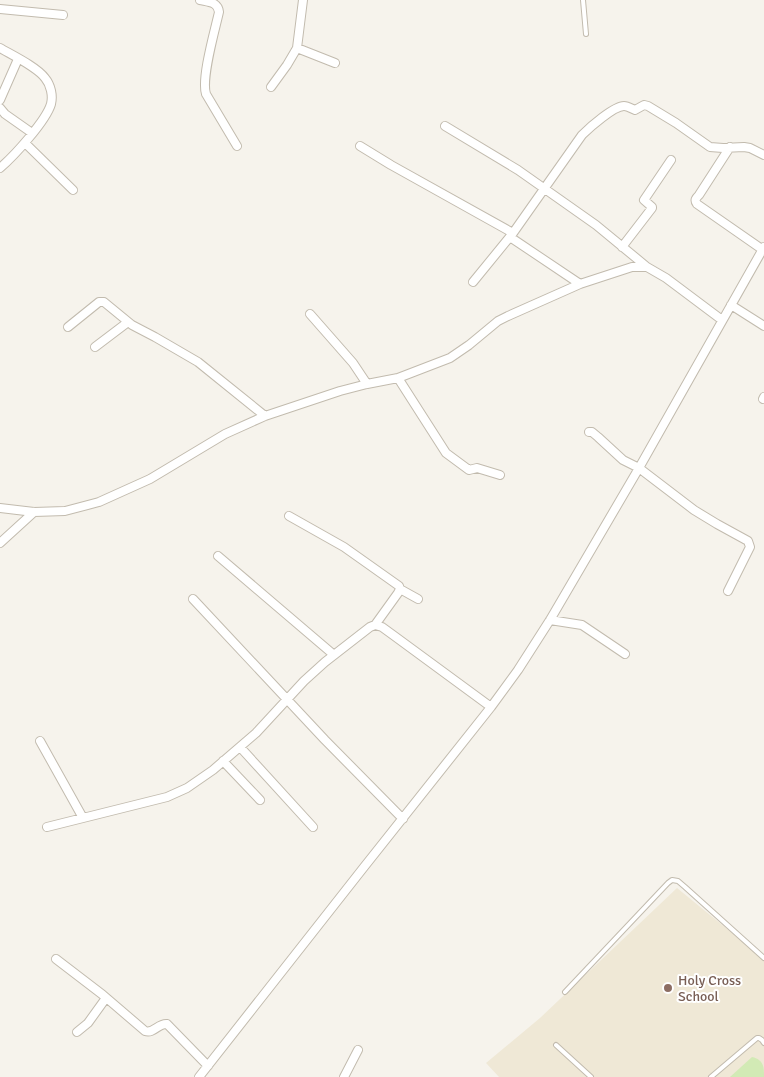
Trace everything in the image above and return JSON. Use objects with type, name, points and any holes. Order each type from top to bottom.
[{"type":"street","points":[[200,0],[212,2],[219,7],[207,70],[206,94],[237,146]]},
{"type":"street","points":[[271,87],[297,48],[303,0]]},
{"type":"street","points":[[0,9],[62,15]]},
{"type":"street","points":[[0,48],[45,78],[52,94],[48,111],[24,143],[0,168]]},
{"type":"street","points":[[297,48],[335,63]]},
{"type":"street","points":[[0,100],[18,59]]},
{"type":"street","points":[[473,282],[511,235],[582,135],[594,122],[623,106],[635,110],[644,105],[648,106],[710,147],[744,147],[750,148],[764,156]]},
{"type":"street","points":[[0,108],[5,114],[32,133]]},
{"type":"street","points":[[445,126],[518,170],[596,225],[647,267],[666,278],[722,320]]},
{"type":"street","points":[[24,143],[73,190]]},
{"type":"street","points":[[360,146],[511,235],[580,284]]},
{"type":"street","points":[[199,1077],[491,707],[518,670],[550,620],[639,468],[763,248],[696,202],[698,194],[730,147]]},
{"type":"street","points":[[622,247],[652,208],[644,200],[671,160]]},
{"type":"street","points":[[0,508],[34,512],[65,511],[99,502],[150,479],[225,434],[265,416],[366,384],[398,378],[450,358],[498,321],[508,316],[580,284],[632,267],[647,267]]},
{"type":"street","points":[[68,327],[102,301],[128,322],[198,362],[265,416]]},
{"type":"street","points":[[731,305],[764,326]]},
{"type":"street","points":[[310,314],[353,363],[366,384]]},
{"type":"street","points":[[95,347],[128,322]]},
{"type":"street","points":[[398,378],[446,453],[469,470],[477,468],[500,475]]},
{"type":"street","points":[[589,432],[592,432],[623,460],[639,468],[694,510],[748,541],[750,547],[728,592]]},
{"type":"street","points":[[0,543],[34,512]]},
{"type":"street","points":[[289,516],[344,547],[397,584],[400,589],[418,599]]},
{"type":"street","points":[[218,556],[334,655]]},
{"type":"street","points":[[47,826],[167,797],[186,788],[213,770],[256,733],[304,681],[334,655],[375,625],[400,589]]},
{"type":"street","points":[[193,600],[325,740],[403,819]]},
{"type":"street","points":[[550,620],[582,624],[625,654]]},
{"type":"street","points":[[375,625],[382,627],[491,707]]},
{"type":"street","points":[[40,741],[83,818]]},
{"type":"street","points":[[240,747],[313,827]]},
{"type":"street","points":[[223,761],[260,800]]},
{"type":"street","points":[[56,959],[145,1031],[152,1031],[161,1024],[167,1024],[208,1066]]},
{"type":"street","points":[[77,1032],[88,1023],[106,998]]},
{"type":"street","points":[[344,1077],[358,1050]]},
{"type":"lane","points":[[583,0],[586,34]]},
{"type":"lane","points":[[565,992],[672,880],[678,881],[764,958]]},
{"type":"lane","points":[[711,1077],[757,1038],[764,1043]]},
{"type":"lane","points":[[556,1045],[591,1077]]},
{"type":"shaded area","name":"Holy Cross School","points":[[677,888],[764,959],[764,1077],[499,1077],[486,1063],[540,1018]]},
{"type":"green space","points":[[752,1057],[761,1062],[764,1077],[730,1077]]},
{"type":"place","name":"Holy Cross School","points":[[668,988]]}]
